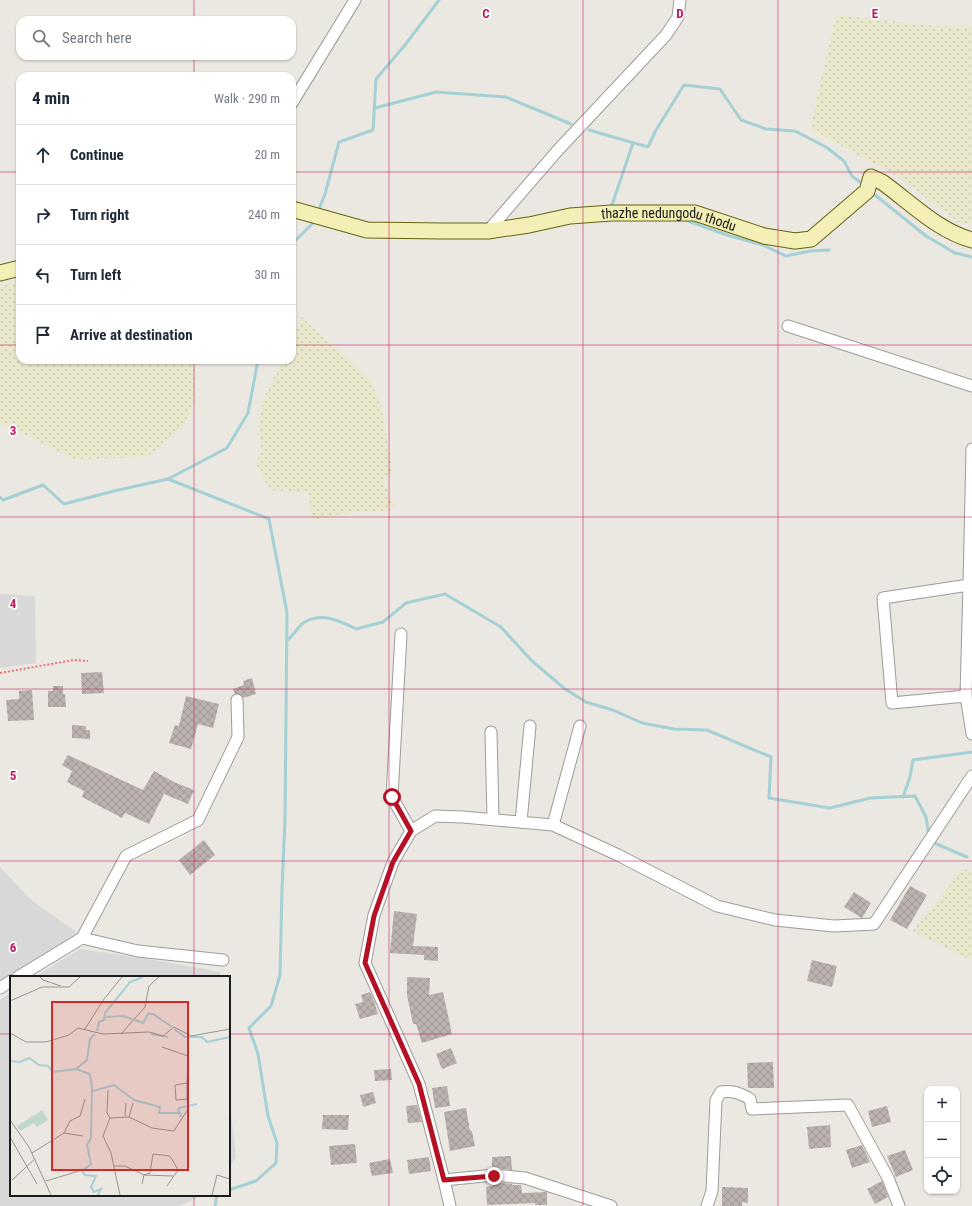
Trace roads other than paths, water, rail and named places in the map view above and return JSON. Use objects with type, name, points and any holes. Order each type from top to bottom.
[{"type":"street","points":[[296,96],[355,0]]},
{"type":"street","points":[[488,231],[558,150],[666,35],[678,17],[680,0]]},
{"type":"street","name":"thazhe nedungodu thodu","points":[[296,210],[367,230],[488,231],[577,216],[611,213],[694,213],[764,236],[795,242],[811,239],[867,191],[871,177],[882,182],[943,228],[972,240]]},
{"type":"street","points":[[0,273],[16,269]]},
{"type":"street","points":[[788,326],[972,386]]},
{"type":"street","points":[[972,449],[966,696],[972,734]]},
{"type":"street","points":[[966,696],[892,703],[883,598],[969,585]]},
{"type":"street","points":[[401,634],[392,797],[411,831]]},
{"type":"street","points":[[20,976],[82,938],[126,856],[198,820],[238,737],[237,700]]},
{"type":"street","points":[[522,822],[530,726]]},
{"type":"street","points":[[553,825],[580,726]]},
{"type":"street","points":[[492,732],[492,819]]},
{"type":"street","points":[[450,1206],[419,1084],[365,963],[374,916],[393,862],[411,831],[435,816],[492,819],[553,825],[618,855],[717,906],[775,920],[834,926],[874,924],[972,776]]},
{"type":"street","points":[[82,938],[138,951],[223,960]]},
{"type":"street","points":[[0,988],[10,982]]},
{"type":"street","points":[[707,1206],[712,1191],[716,1100],[721,1092],[730,1091],[741,1094],[750,1099],[752,1109],[848,1105],[888,1178],[899,1206]]},
{"type":"street","points":[[444,1180],[494,1176],[525,1178],[612,1206]]},
{"type":"waterway","points":[[318,212],[325,194],[339,142],[373,130],[376,79],[405,45],[439,0]]},
{"type":"waterway","points":[[589,130],[648,147],[656,130],[684,85],[720,89],[741,120],[766,129],[795,131],[826,147],[844,161],[852,176],[860,182]]},
{"type":"waterway","points":[[375,108],[436,92],[506,97],[571,124]]},
{"type":"waterway","points":[[611,208],[633,143]]},
{"type":"waterway","points":[[875,195],[926,236],[955,253],[972,257]]},
{"type":"waterway","points":[[296,240],[315,219]]},
{"type":"waterway","points":[[685,220],[727,235],[763,245],[786,256],[810,251],[829,250]]},
{"type":"waterway","points":[[0,497],[3,500],[43,485],[64,504],[168,479],[227,448],[248,413],[257,364]]},
{"type":"waterway","points":[[168,479],[269,519],[287,613],[285,819],[280,975],[271,1006],[249,1028],[258,1054],[268,1116],[277,1143],[276,1163],[256,1181],[230,1190]]},
{"type":"waterway","points":[[287,641],[302,624],[315,618],[329,618],[356,629],[383,622],[406,603],[445,594],[501,627],[531,660],[565,689],[586,702],[613,710],[642,723],[674,729],[707,730],[771,757],[769,798],[830,808],[870,798],[915,796],[926,817],[929,836]]},
{"type":"waterway","points":[[903,797],[910,777],[913,760],[972,752]]},
{"type":"waterway","points":[[932,842],[967,857]]},
{"type":"waterway","points":[[215,1206],[217,1196]]}]
